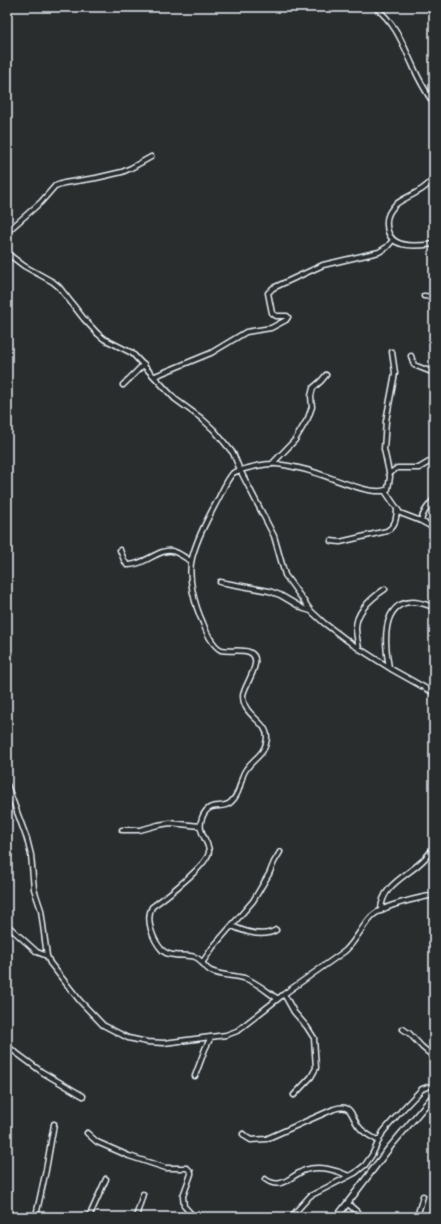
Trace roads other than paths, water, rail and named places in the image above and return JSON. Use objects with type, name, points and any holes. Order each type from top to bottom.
[{"type":"street","points":[[375,7],[396,29],[405,45],[417,74],[434,104]]},
{"type":"street","points":[[7,232],[41,202],[55,186],[122,172],[151,157]]},
{"type":"street","points":[[434,179],[420,191],[402,200],[390,212],[387,220],[387,231],[393,240],[410,246],[434,244]]},
{"type":"street","points":[[155,376],[211,353],[246,332],[271,328],[286,320],[288,316],[276,316],[272,313],[268,293],[273,288],[323,265],[379,252],[387,247],[393,240]]},
{"type":"street","points":[[7,253],[24,266],[60,287],[84,319],[98,334],[104,339],[132,353],[144,364],[175,399],[201,418],[214,430],[233,453],[240,470],[274,536],[285,575],[311,611],[324,624],[359,649],[434,693]]},
{"type":"street","points":[[424,296],[434,297]]},
{"type":"street","points":[[385,491],[389,486],[389,474],[384,449],[386,422],[395,373],[392,352]]},
{"type":"street","points":[[411,356],[414,365],[434,373]]},
{"type":"street","points":[[123,385],[144,364]]},
{"type":"street","points":[[272,464],[295,440],[311,411],[313,388],[326,375]]},
{"type":"street","points":[[434,394],[432,402],[434,407]]},
{"type":"street","points":[[389,474],[397,468],[419,468],[434,459]]},
{"type":"street","points":[[278,1000],[252,981],[241,977],[214,972],[205,967],[199,959],[195,957],[172,954],[162,949],[151,929],[148,918],[152,907],[193,873],[208,857],[209,850],[200,826],[202,818],[208,809],[217,805],[227,806],[235,798],[247,768],[261,754],[266,743],[266,732],[263,726],[250,714],[244,701],[244,688],[254,669],[253,655],[249,652],[221,650],[217,648],[213,642],[204,627],[195,599],[190,574],[191,561],[204,526],[230,476],[236,471],[272,464],[312,471],[373,491],[385,491]]},
{"type":"street","points":[[385,491],[397,510],[404,515],[421,521],[434,528]]},
{"type":"street","points":[[421,521],[426,507],[434,499]]},
{"type":"street","points":[[331,541],[340,542],[387,531],[393,527],[395,523],[397,510]]},
{"type":"street","points":[[120,550],[127,565],[148,560],[162,551],[167,550],[174,551],[191,561]]},
{"type":"street","points":[[220,582],[269,591],[311,611]]},
{"type":"street","points":[[359,649],[356,627],[357,620],[365,606],[385,589]]},
{"type":"street","points":[[389,667],[386,651],[386,630],[392,613],[399,606],[412,602],[434,607]]},
{"type":"street","points":[[7,785],[27,839],[31,855],[34,889],[41,910],[47,956],[50,963],[80,1001],[97,1019],[111,1030],[128,1038],[157,1043],[175,1042],[226,1036],[237,1031],[284,994],[345,951],[372,916],[405,902],[434,895]]},
{"type":"street","points":[[122,830],[140,830],[170,823],[200,826]]},
{"type":"street","points":[[381,911],[382,899],[387,890],[420,864],[434,847]]},
{"type":"street","points":[[202,963],[213,947],[254,901],[280,852]]},
{"type":"street","points":[[7,925],[36,952],[47,956]]},
{"type":"street","points":[[232,926],[260,934],[271,933],[276,930]]},
{"type":"street","points":[[284,994],[294,1012],[314,1038],[316,1068],[311,1077],[294,1095]]},
{"type":"street","points":[[403,1029],[410,1034],[422,1048],[434,1056]]},
{"type":"street","points":[[195,1076],[211,1037]]},
{"type":"street","points":[[7,1046],[42,1072],[83,1096]]},
{"type":"street","points":[[291,1217],[310,1196],[355,1173],[364,1165],[384,1132],[416,1094],[422,1089],[434,1086]]},
{"type":"street","points":[[337,1217],[390,1147],[434,1095]]},
{"type":"street","points":[[243,1134],[251,1140],[266,1139],[328,1111],[344,1106],[354,1117],[361,1129],[379,1141]]},
{"type":"street","points":[[36,1217],[54,1124]]},
{"type":"street","points":[[87,1133],[97,1142],[129,1156],[166,1168],[186,1168],[191,1172],[191,1174],[183,1196],[184,1206],[194,1217]]},
{"type":"street","points":[[265,1179],[273,1184],[281,1184],[306,1170],[312,1169],[342,1172],[349,1176]]},
{"type":"street","points":[[89,1217],[106,1179]]},
{"type":"street","points":[[136,1217],[143,1194]]},
{"type":"street","points":[[417,1217],[422,1196]]},
{"type":"street","points":[[348,1203],[363,1217]]}]
